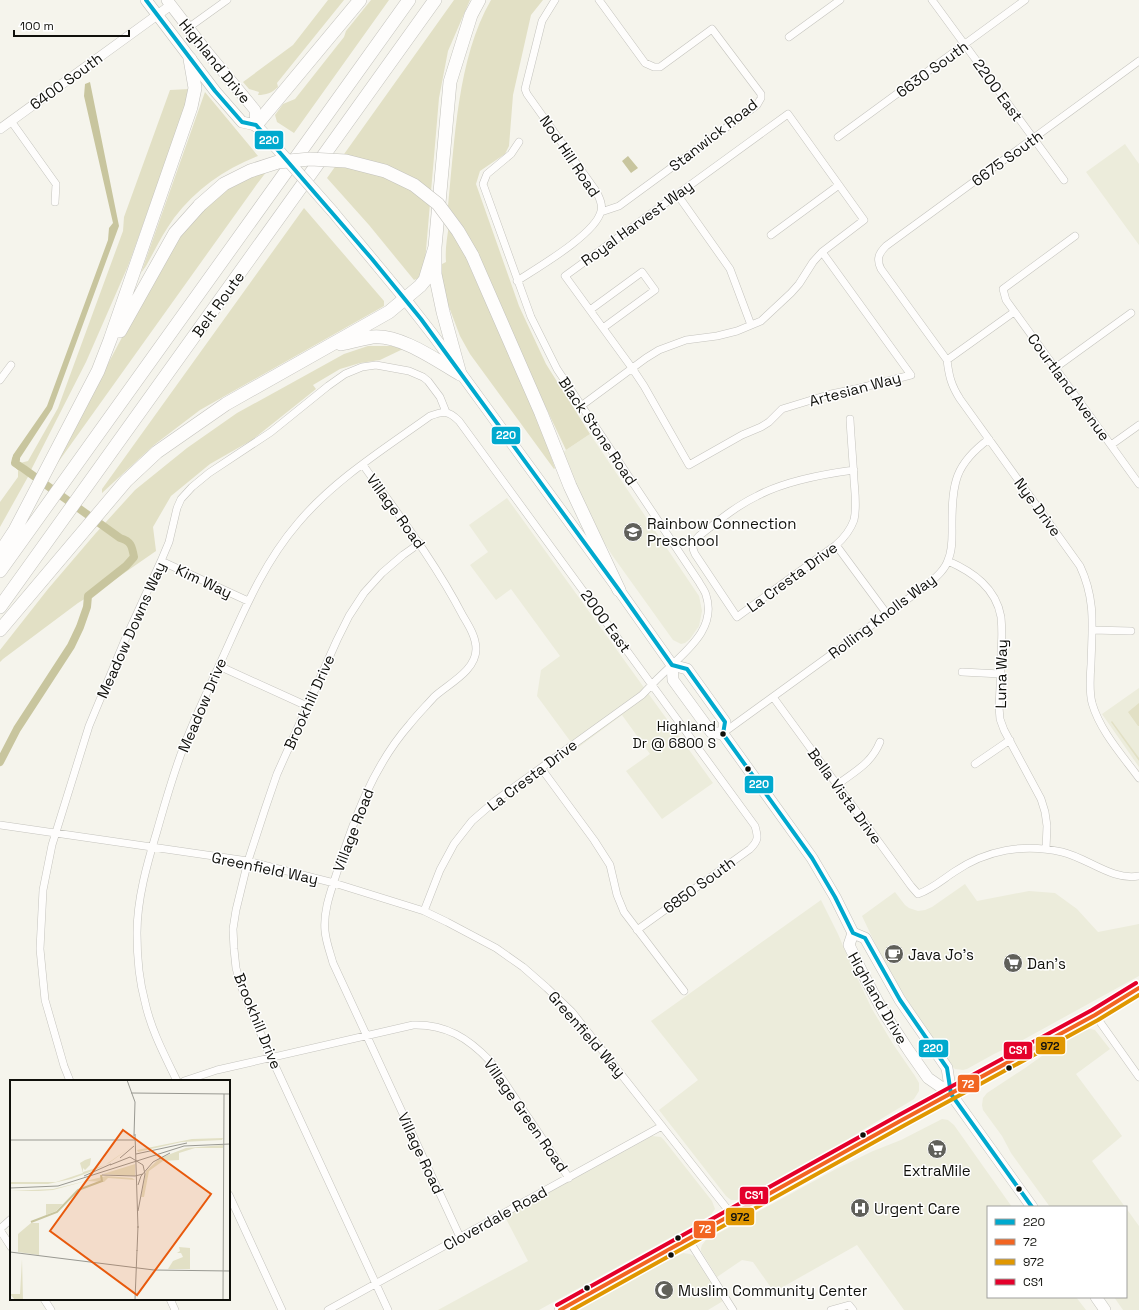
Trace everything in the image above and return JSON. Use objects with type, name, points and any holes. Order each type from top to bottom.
[{"type":"highway","points":[[256,125],[360,0]]},
{"type":"highway","name":"Belt Route","points":[[0,571],[408,0]]},
{"type":"highway","name":"Belt Route","points":[[0,607],[436,0]]},
{"type":"highway","points":[[460,374],[443,312],[435,274],[435,247],[450,82],[471,16],[479,0]]},
{"type":"highway","points":[[98,371],[191,108],[195,88],[190,59]]},
{"type":"highway","points":[[0,553],[15,530],[98,371],[175,233],[200,205],[224,184],[250,171],[278,162],[310,159],[346,161],[385,171],[414,185],[438,204],[458,231],[472,255],[541,413],[570,486],[619,590]]},
{"type":"highway","points":[[0,630],[126,481],[157,452],[226,404],[389,312],[425,280],[435,247]]},
{"type":"highway","points":[[330,346],[373,337],[392,339],[414,347],[460,374]]},
{"type":"main road","name":"Highland Drive","points":[[146,0],[190,59],[242,122],[256,125],[266,136],[333,212],[433,335],[672,665],[673,680],[711,732],[723,734],[812,858],[835,897],[853,933],[865,938],[900,1000],[947,1068],[951,1094]]},
{"type":"main road","name":"Highland Drive","points":[[169,3],[255,110],[256,125]]},
{"type":"main road","name":"Highland Drive","points":[[672,665],[686,668],[725,722],[723,734]]},
{"type":"main road","name":"Highland Drive","points":[[853,933],[848,945],[884,1013],[928,1078],[951,1094],[1031,1206]]},
{"type":"main road","points":[[560,1310],[1095,1015],[1139,988]]},
{"type":"main road","points":[[1097,1298],[1105,1310]]},
{"type":"street","points":[[188,28],[227,0]]},
{"type":"street","name":"Nod Hill Road","points":[[517,281],[584,235],[594,224],[601,212],[600,200],[596,191],[527,94],[526,89],[542,21],[555,0]]},
{"type":"street","name":"Stanwick Road","points":[[599,0],[645,63],[654,67],[660,68],[712,29],[761,94],[758,105],[619,206],[601,212]]},
{"type":"street","points":[[789,37],[840,0]]},
{"type":"street","name":"2200 East","points":[[932,0],[1064,180]]},
{"type":"street","name":"6630 South","points":[[838,137],[1026,0]]},
{"type":"street","name":"6400 South","points":[[4,124],[157,16],[169,3]]},
{"type":"street","name":"6675 South","points":[[948,360],[881,269],[878,263],[878,258],[881,251],[1139,61]]},
{"type":"street","name":"Royal Harvest Way","points":[[690,465],[644,386],[565,276],[788,114],[864,220],[822,252]]},
{"type":"street","points":[[4,124],[56,184],[54,202]]},
{"type":"street","name":"Black Stone Road","points":[[519,142],[511,154],[490,171],[484,179],[483,184],[531,318],[557,369],[695,575],[706,595],[708,615],[702,634],[696,642],[672,665]]},
{"type":"street","points":[[771,235],[840,185]]},
{"type":"street","points":[[677,194],[730,269],[751,326]]},
{"type":"street","name":"Courtland Avenue","points":[[1076,236],[1003,289],[1006,300],[1014,312],[1139,484]]},
{"type":"street","points":[[581,406],[646,358],[671,345],[686,340],[730,332],[751,326],[761,320],[792,293],[813,262],[822,252]]},
{"type":"street","name":"Artesian Way","points":[[690,465],[742,435],[762,428],[782,409],[831,394],[860,388],[911,374],[822,252]]},
{"type":"street","points":[[590,310],[642,272],[655,290],[603,328]]},
{"type":"street","points":[[948,360],[1014,312]]},
{"type":"street","points":[[1055,368],[1131,313]]},
{"type":"street","name":"Nye Drive","points":[[948,360],[949,377],[952,388],[1080,566],[1087,580],[1091,597],[1092,630],[1090,686],[1092,702],[1096,716],[1104,729],[1139,778]]},
{"type":"street","points":[[0,380],[11,365]]},
{"type":"street","name":"Meadow Downs Way","points":[[70,1080],[64,1066],[45,1000],[40,949],[43,890],[55,834],[89,726],[124,642],[161,561],[181,499],[192,487],[220,465],[271,432],[328,386],[345,374],[362,367],[376,365],[418,374],[428,381],[440,397],[446,412]]},
{"type":"street","name":"Meadow Drive","points":[[177,1080],[157,1038],[145,1003],[138,967],[137,931],[140,897],[152,847],[169,788],[184,747],[248,601],[278,548],[298,523],[339,482],[430,416],[446,412]]},
{"type":"street","name":"2000 East","points":[[446,412],[453,414],[459,421],[755,826],[758,837]]},
{"type":"street","name":"La Cresta Drive","points":[[850,419],[854,470],[856,512],[848,533],[836,545],[737,617],[695,554],[693,544],[699,536],[747,501],[766,491],[834,472],[854,470]]},
{"type":"street","points":[[1111,445],[1139,425]]},
{"type":"street","name":"Rolling Knolls Way","points":[[723,734],[936,578],[948,561],[952,543],[953,488],[958,474],[965,462],[989,439]]},
{"type":"street","name":"Village Road","points":[[363,465],[420,543],[454,598],[474,636],[476,655],[470,667],[435,697],[409,725],[386,756],[366,792],[353,824],[334,883],[326,914],[325,930],[328,946],[334,963],[460,1237]]},
{"type":"street","name":"Brookhill Drive","points":[[388,1310],[241,986],[236,968],[233,929],[248,861],[277,774],[349,616],[364,593],[382,573],[420,543]]},
{"type":"street","points":[[836,545],[887,614]]},
{"type":"street","name":"Kim Way","points":[[161,561],[248,601]]},
{"type":"street","name":"Luna Way","points":[[948,561],[968,570],[980,580],[990,591],[997,603],[1001,616],[1002,629],[999,707],[1000,719],[1004,730],[1041,799],[1045,812],[1046,849]]},
{"type":"street","points":[[1092,630],[1131,631]]},
{"type":"street","name":"La Cresta Drive","points":[[424,911],[440,870],[454,844],[472,821],[495,801],[642,695],[651,684],[672,665]]},
{"type":"street","points":[[219,666],[307,706]]},
{"type":"street","points":[[962,672],[1001,674]]},
{"type":"street","name":"Bella Vista Drive","points":[[773,697],[918,894],[929,890],[954,871],[972,861],[992,853],[1009,849],[1046,849]]},
{"type":"street","points":[[975,764],[1010,740]]},
{"type":"street","points":[[837,785],[867,763],[875,753],[880,742]]},
{"type":"street","points":[[541,768],[594,840],[610,865],[617,895],[624,912],[636,930],[684,991]]},
{"type":"street","name":"Greenfield Way","points":[[0,825],[248,861],[334,883],[424,911],[496,948],[523,967],[572,1012],[732,1215]]},
{"type":"street","name":"6850 South","points":[[636,930],[750,849],[755,844],[758,837]]},
{"type":"street","points":[[1046,849],[1078,857],[1105,871],[1119,876],[1139,876]]},
{"type":"street","points":[[1095,1015],[1139,1078]]},
{"type":"street","name":"Village Green Road","points":[[187,1080],[217,1070],[413,1026],[422,1025],[442,1028],[460,1036],[476,1047],[490,1061],[569,1178]]},
{"type":"street","name":"Cloverdale Road","points":[[328,1310],[662,1126]]},
{"type":"street","points":[[230,1197],[282,1310]]},
{"type":"street","points":[[10,1220],[0,1229],[10,1245]]},
{"type":"street","points":[[688,1239],[733,1310]]},
{"type":"street","points":[[45,1300],[51,1310]]},
{"type":"street","points":[[171,1300],[176,1310]]},
{"type":"street","points":[[832,1310],[851,1308]]},
{"type":"shaded area","points":[[328,0],[344,0],[277,83],[278,87],[271,92],[261,95],[258,95],[259,92],[249,89],[243,82],[293,45]]},
{"type":"shaded area","points":[[371,0],[389,0],[294,133],[277,122],[275,115],[283,104],[295,99]]},
{"type":"shaded area","points":[[454,0],[470,0],[448,51],[439,98],[425,262],[419,278],[414,280],[369,225],[327,178]]},
{"type":"shaded area","points":[[491,0],[543,0],[531,15],[513,95],[509,146],[505,154],[480,171],[476,184],[519,306],[546,364],[590,434],[566,450],[521,355],[474,247],[462,225],[448,206],[459,100],[464,74],[480,23]]},
{"type":"shaded area","points":[[90,82],[119,226],[52,409],[20,458],[19,462],[23,465],[18,470],[12,464],[13,455],[47,406],[108,240],[109,228],[113,223],[84,96],[85,84]]},
{"type":"shaded area","points":[[190,89],[186,105],[128,266],[86,362],[31,470],[20,463],[28,461],[58,408],[123,231],[124,217],[170,90]]},
{"type":"shaded area","points":[[205,92],[258,156],[234,167],[212,181],[192,198],[174,218],[141,273]]},
{"type":"shaded area","points":[[1125,144],[1139,164],[1139,245],[1086,172]]},
{"type":"shaded area","points":[[628,156],[638,168],[631,173],[622,161]]},
{"type":"shaded area","points":[[267,171],[49,475],[171,245],[226,184]]},
{"type":"shaded area","points":[[304,208],[384,301],[384,306],[200,410],[154,445],[102,493],[102,489]]},
{"type":"shaded area","points":[[449,225],[463,250],[521,380],[539,424],[555,468],[554,469],[470,354],[460,336],[449,307],[447,306],[440,265],[446,262]]},
{"type":"shaded area","points":[[368,346],[392,346],[403,349],[380,360],[360,363],[340,369],[313,385],[316,389],[252,440],[210,464],[171,496],[153,527],[156,551],[78,603],[0,662],[0,650],[48,589],[135,490],[187,448],[237,413],[344,354]]},
{"type":"shaded area","points":[[590,434],[699,596],[702,611],[699,626],[690,639],[685,643],[681,644],[673,640],[612,555],[580,497],[562,453]]},
{"type":"shaded area","points":[[18,466],[29,475],[0,527],[0,502],[18,477]]},
{"type":"shaded area","points":[[507,498],[713,783],[662,819],[626,771],[650,754],[622,715],[576,749],[537,696],[541,670],[560,656],[511,589],[496,600],[470,565],[488,552],[469,525]]},
{"type":"shaded area","points":[[1139,688],[1139,767],[1102,714]]},
{"type":"shaded area","points":[[1139,703],[1139,726],[1138,726],[1128,712]]},
{"type":"shaded area","points":[[1112,721],[1139,758],[1139,761],[1111,722]]},
{"type":"shaded area","points":[[965,884],[977,901],[1029,891],[1055,893],[1077,909],[1098,932],[1139,924],[1139,976],[967,1069],[955,1069],[951,1066],[900,989],[883,960],[862,916],[895,892],[905,905],[918,911],[932,907]]},
{"type":"shaded area","points":[[821,900],[872,1009],[893,1044],[915,1076],[919,1083],[919,1091],[914,1099],[848,1139],[747,1195],[737,1200],[731,1200],[726,1196],[659,1110],[698,1080],[651,1021]]},
{"type":"shaded area","points":[[1086,1029],[1091,1029],[1095,1030],[1110,1049],[1076,1074],[1122,1136],[1092,1161],[1124,1206],[1049,1206],[1011,1153],[1002,1136],[983,1110],[983,1098],[987,1093],[1056,1046]]},
{"type":"shaded area","points":[[942,1119],[948,1120],[954,1125],[1011,1206],[987,1206],[987,1298],[1077,1298],[1086,1310],[904,1310],[857,1245],[774,1292],[753,1262],[742,1260],[717,1277],[701,1251],[702,1245],[706,1240],[836,1169],[873,1151],[901,1140]]},
{"type":"shaded area","points":[[652,1136],[661,1137],[664,1140],[712,1201],[715,1209],[711,1215],[539,1310],[438,1310],[528,1261],[505,1217]]},
{"type":"shaded area","points":[[1127,1209],[1139,1226],[1139,1310],[1123,1310],[1115,1298],[1127,1298]]},
{"type":"shaded area","points":[[683,1253],[694,1256],[723,1301],[708,1310],[577,1310],[635,1278]]},
{"type":"waterway","points":[[0,762],[17,729],[71,646],[87,607],[88,596],[126,566],[134,557],[132,547],[129,542],[120,538],[15,463],[16,459]]},
{"type":"transit line","name":"220","points":[[146,0],[215,91],[242,122],[256,125],[372,259],[421,319],[672,665],[687,669],[725,722],[723,734],[812,858],[835,897],[853,933],[865,938],[900,1000],[947,1068],[951,1094],[1031,1206]]},
{"type":"transit line","name":"CS1","points":[[557,1305],[899,1115],[1092,1010],[1136,983]]},
{"type":"transit line","name":"72","points":[[560,1310],[902,1120],[1095,1015],[1139,988]]},
{"type":"transit line","name":"972","points":[[572,1310],[905,1125],[1098,1020],[1139,995]]},
{"type":"place","name":"Rainbow Connection Preschool","points":[[633,532]]},
{"type":"place","name":"Highland Dr @ 6800 S","points":[[723,734]]},
{"type":"place","name":"Java Jo's","points":[[894,954]]},
{"type":"place","name":"Dan's","points":[[1013,963]]},
{"type":"place","name":"ExtraMile","points":[[937,1149]]},
{"type":"place","name":"Urgent Care","points":[[860,1208]]},
{"type":"place","name":"Muslim Community Center","points":[[664,1290]]}]
